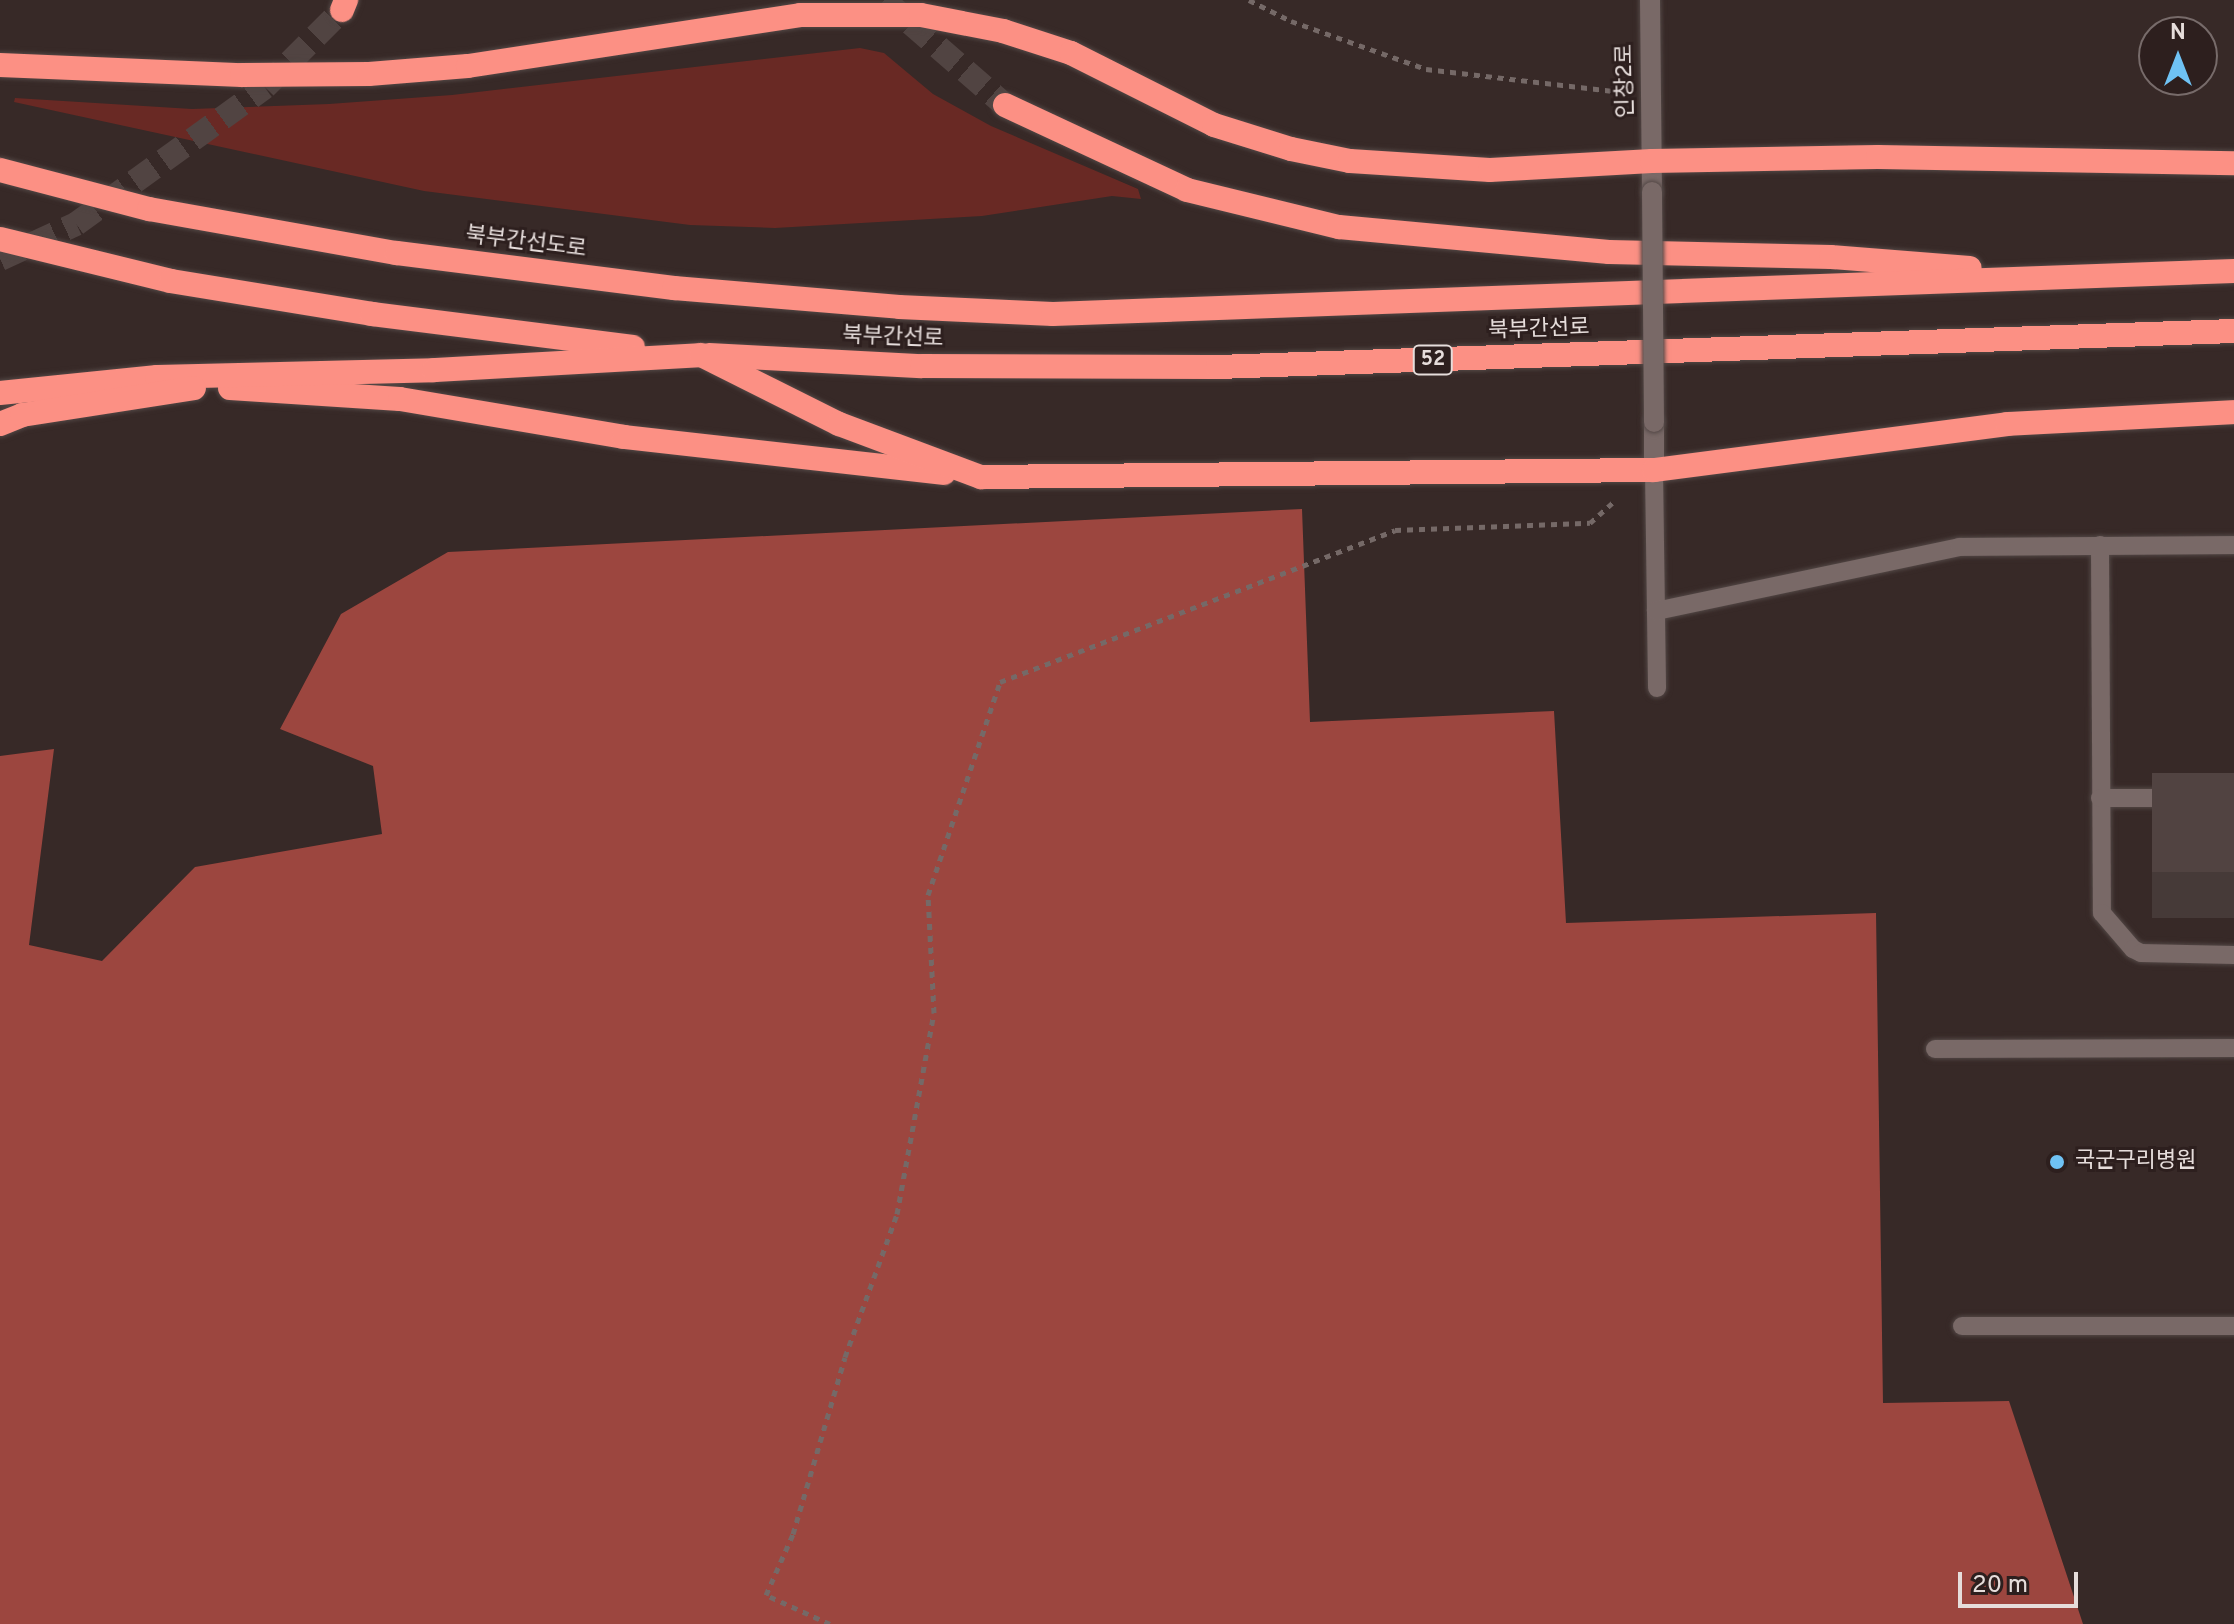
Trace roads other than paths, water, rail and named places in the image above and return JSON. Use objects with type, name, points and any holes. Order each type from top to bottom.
[{"type":"highway","points":[[0,65],[118,72],[369,74],[468,66],[800,15],[921,15],[1003,31],[1071,53],[1214,125],[1291,149],[1350,161],[1490,170],[1652,161],[2091,158],[2234,163]]},
{"type":"highway","points":[[1005,105],[1187,190],[1339,227],[1609,252],[1831,257],[2080,278]]},
{"type":"highway","name":"북부간선도로","points":[[0,170],[149,209],[397,253],[674,288],[899,307],[1053,314]]},
{"type":"highway","points":[[0,239],[171,281],[341,309],[701,355],[839,424],[981,477]]},
{"type":"highway","name":"북부간선로","points":[[1053,314],[2234,271]]},
{"type":"highway","name":"북부간선로","points":[[701,355],[922,366],[1218,367],[2234,331]]},
{"type":"highway","points":[[0,393],[157,377],[434,370],[701,355]]},
{"type":"highway","points":[[0,424],[22,415],[208,386],[400,399],[624,437],[981,477],[1654,470],[2007,424],[2234,412]]},
{"type":"street","name":"인창2로","points":[[1650,0],[1654,470]]},
{"type":"lane","points":[[1654,470],[1657,688]]},
{"type":"lane","points":[[1656,611],[1943,549],[1978,545],[2234,545]]},
{"type":"lane","points":[[2100,545],[2101,904],[2106,921],[2141,953],[2234,955]]},
{"type":"lane","points":[[2100,798],[2189,798]]},
{"type":"lane","points":[[1935,1049],[2234,1048]]},
{"type":"lane","points":[[1962,1326],[2234,1326]]},
{"type":"tunnel","points":[[884,0],[1005,105]]},
{"type":"tunnel","points":[[0,259],[76,224],[265,87],[342,10]]},
{"type":"place","name":"국군구리병원","points":[[2057,1162]]}]
